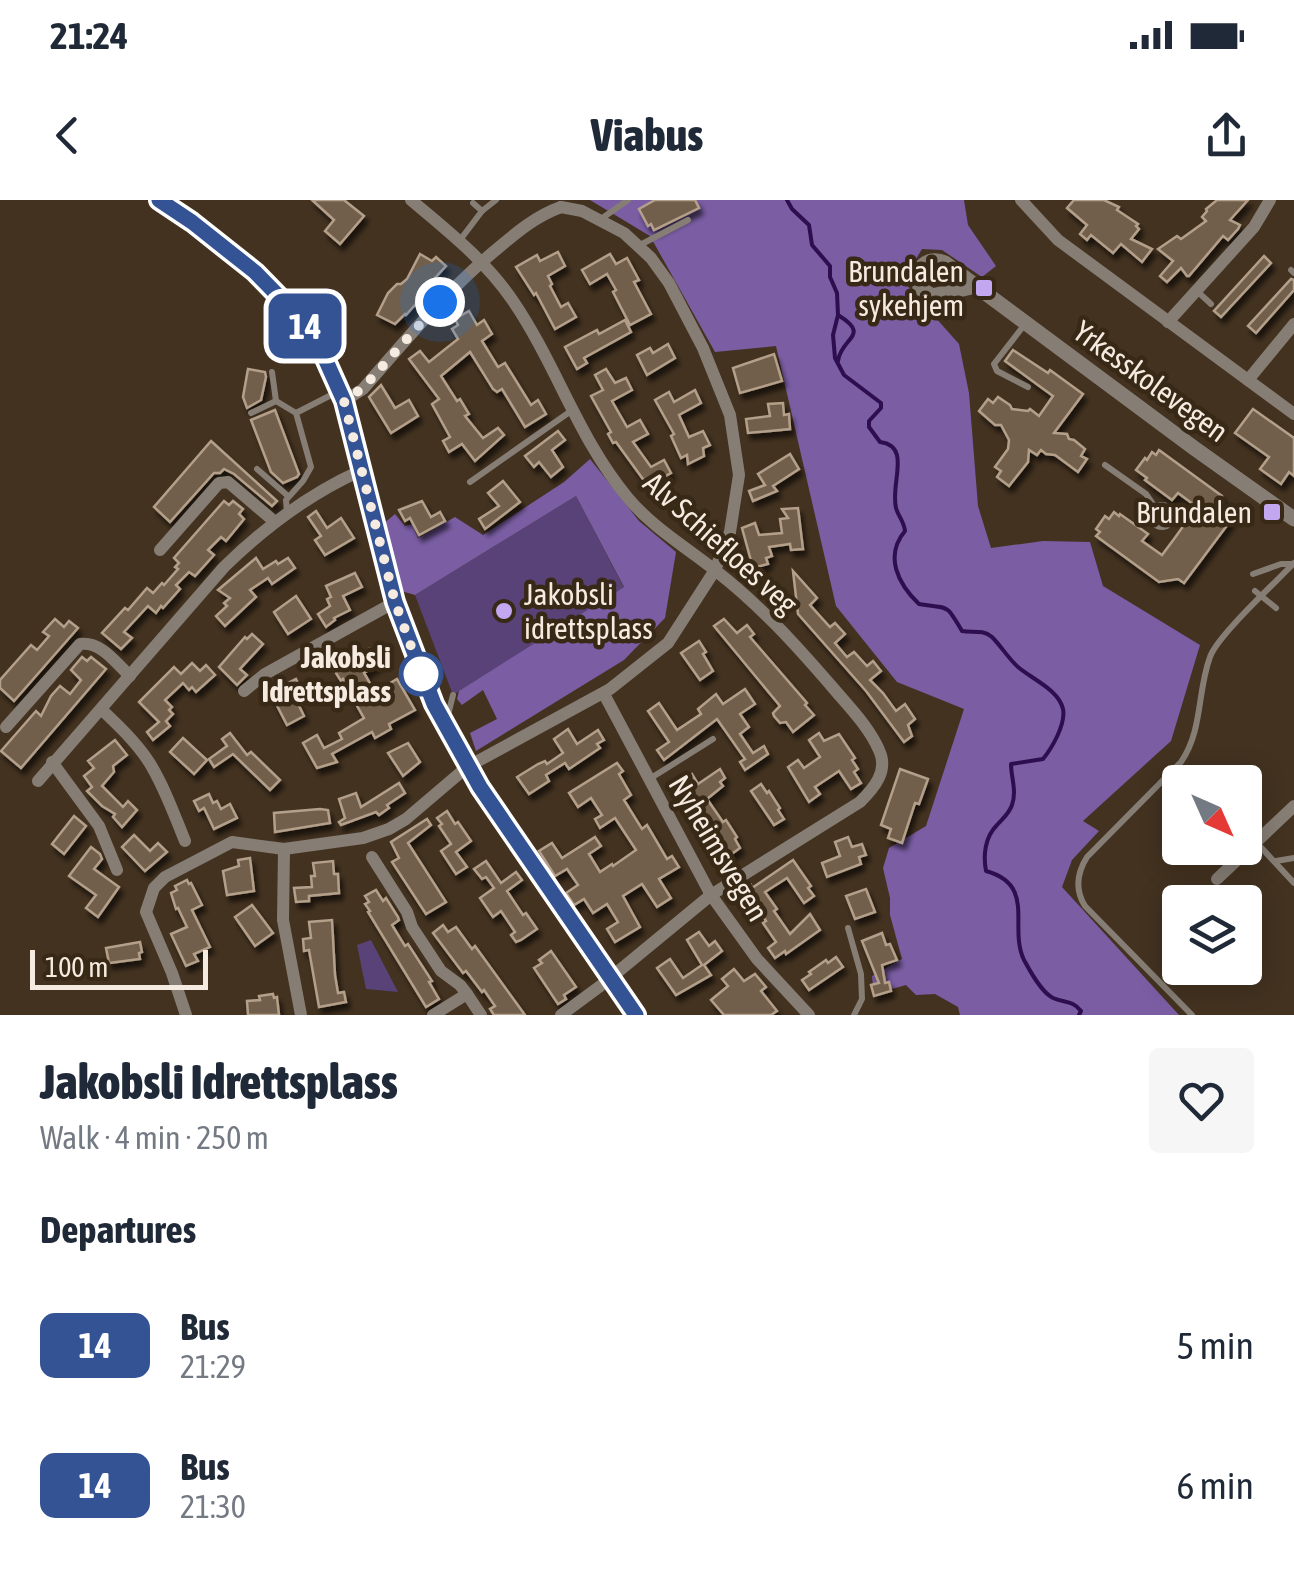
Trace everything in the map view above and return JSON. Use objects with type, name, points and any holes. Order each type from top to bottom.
[{"type":"street","points":[[159,200],[255,272],[314,340],[342,396],[395,602],[425,685],[468,767],[636,1015]]},
{"type":"street","name":"Alv Schiefloes veg","points":[[410,200],[482,261],[514,302],[627,498],[653,525],[715,570],[782,630],[855,714],[882,754],[880,781],[860,802],[711,895],[561,1015]]},
{"type":"street","points":[[1020,200],[1058,240],[1294,414]]},
{"type":"street","points":[[1168,322],[1254,227],[1270,200]]},
{"type":"street","points":[[186,1015],[146,912],[154,888],[176,870],[232,842],[284,849],[363,838],[389,830],[468,767],[604,694],[668,643],[715,570],[730,532],[738,475],[730,415],[703,348],[669,283],[639,246],[624,233],[564,203],[523,227],[482,261],[363,388],[342,396]]},
{"type":"street","name":"Yrkesskolevegen","points":[[976,286],[1294,519]]},
{"type":"street","points":[[1248,380],[1294,324]]},
{"type":"street","points":[[38,781],[224,567],[274,522],[360,470]]},
{"type":"street","points":[[160,550],[219,483],[228,482],[274,522]]},
{"type":"street","points":[[244,691],[265,674],[395,602]]},
{"type":"street","points":[[6,727],[80,644],[97,645],[130,676]]},
{"type":"street","name":"Nyheimsvegen","points":[[604,694],[711,895],[757,958],[808,1015]]},
{"type":"street","points":[[101,709],[148,759],[185,841]]},
{"type":"street","points":[[52,762],[98,826],[117,870]]},
{"type":"street","points":[[1262,836],[1294,806]]},
{"type":"street","points":[[284,849],[284,920],[301,1015]]},
{"type":"street","points":[[372,857],[440,971],[460,985],[482,1015]]},
{"type":"street","points":[[1217,879],[1232,865]]},
{"type":"street","points":[[434,1015],[467,994]]},
{"type":"lane","points":[[459,241],[482,210],[496,200]]},
{"type":"lane","points":[[600,220],[628,200]]},
{"type":"lane","points":[[473,203],[482,210]]},
{"type":"lane","points":[[639,246],[688,220]]},
{"type":"lane","points":[[1197,291],[1211,304]]},
{"type":"lane","points":[[1026,323],[1004,342],[994,364],[996,372],[1028,388]]},
{"type":"lane","points":[[272,372],[276,401]]},
{"type":"lane","points":[[296,413],[342,396]]},
{"type":"lane","points":[[276,401],[296,413],[311,467],[288,496],[287,513]]},
{"type":"lane","points":[[251,414],[276,401]]},
{"type":"lane","points":[[470,482],[573,409]]},
{"type":"lane","points":[[1105,465],[1146,494],[1155,506]]},
{"type":"lane","points":[[257,469],[288,496]]},
{"type":"lane","points":[[1253,574],[1294,564]]},
{"type":"lane","points":[[1192,1015],[1080,899],[1080,872],[1087,858],[1189,750],[1214,647],[1258,594],[1294,564]]},
{"type":"lane","points":[[1258,594],[1276,608]]},
{"type":"lane","points":[[1216,632],[1223,638]]},
{"type":"lane","points":[[441,718],[448,715],[453,695]]},
{"type":"lane","points":[[649,780],[713,738]]},
{"type":"lane","points":[[1262,848],[1294,884]]},
{"type":"lane","points":[[1274,861],[1294,858]]},
{"type":"lane","points":[[848,928],[862,999],[854,1015]]},
{"type":"shaded area","points":[[590,200],[964,200],[968,225],[996,266],[982,277],[942,250],[922,249],[903,281],[959,344],[969,393],[978,506],[991,548],[1043,541],[1090,542],[1103,586],[1200,645],[1171,741],[1083,821],[1099,831],[1072,860],[1062,887],[1179,1015],[960,1015],[958,1007],[935,994],[916,995],[906,985],[874,994],[872,976],[902,959],[883,868],[889,848],[926,826],[964,709],[897,682],[836,606],[776,346],[715,352],[650,236]]},
{"type":"shaded area","points":[[590,459],[639,521],[676,552],[665,618],[624,660],[476,751],[470,733],[497,719],[483,690],[462,705],[457,699],[459,691],[624,587],[576,496],[415,595],[401,591],[383,524],[395,514],[405,526],[412,524],[418,538],[455,517],[483,535],[564,482]]},
{"type":"shaded area","name":"Jakobsli idrettsplass","points":[[576,496],[624,588],[453,695],[415,595]]},
{"type":"shaded area","points":[[371,940],[398,992],[366,989],[357,945]]},
{"type":"building","points":[[312,200],[344,200],[364,216],[340,244],[325,231],[334,220]]},
{"type":"building","points":[[655,200],[695,200],[699,208],[654,230],[639,209]]},
{"type":"building","points":[[1074,200],[1104,200],[1119,207],[1117,210],[1138,224],[1139,229],[1131,239],[1152,249],[1142,262],[1121,244],[1113,253],[1091,235],[1087,240],[1080,234],[1087,225],[1067,208]]},
{"type":"building","points":[[1217,200],[1248,200],[1230,220],[1240,225],[1238,229],[1228,240],[1223,236],[1189,276],[1181,268],[1167,282],[1160,276],[1173,261],[1158,249],[1206,221],[1202,217],[1206,209]]},
{"type":"building","points":[[558,252],[565,266],[548,276],[550,286],[561,307],[568,303],[576,317],[555,329],[536,293],[516,267],[537,255],[540,261]]},
{"type":"building","points":[[420,254],[432,261],[436,257],[446,266],[437,280],[395,324],[377,315],[388,293],[407,279]]},
{"type":"building","points":[[610,254],[616,264],[627,258],[639,280],[634,282],[651,314],[630,325],[607,274],[590,284],[582,270]]},
{"type":"building","points":[[1264,256],[1271,263],[1221,317],[1214,311]]},
{"type":"building","points":[[1291,279],[1294,290],[1256,333],[1248,326]]},
{"type":"building","points":[[469,311],[477,325],[484,320],[492,334],[482,341],[498,367],[505,363],[531,405],[538,400],[546,414],[525,427],[502,389],[493,389],[470,352],[441,376],[483,438],[498,428],[504,435],[475,461],[462,444],[449,452],[443,441],[450,437],[432,404],[439,399],[409,359],[420,351],[429,362],[458,339],[452,329],[458,325],[455,319]]},
{"type":"building","points":[[625,320],[631,332],[584,358],[587,363],[577,369],[565,347]]},
{"type":"building","points":[[668,344],[675,358],[647,375],[637,355],[650,348],[653,353]]},
{"type":"building","points":[[1013,350],[1083,394],[1054,433],[1067,434],[1085,449],[1081,456],[1087,459],[1078,472],[1055,455],[1041,450],[1037,455],[1029,450],[1028,462],[1009,486],[997,477],[1001,471],[995,467],[1008,449],[1009,440],[1001,425],[995,425],[979,411],[988,399],[993,403],[998,397],[1012,409],[1030,409],[1039,416],[1053,396],[1005,361]]},
{"type":"building","points":[[774,354],[782,381],[740,393],[733,368]]},
{"type":"building","points":[[248,369],[265,372],[266,377],[261,400],[247,408],[243,397]]},
{"type":"building","points":[[606,369],[615,383],[626,378],[632,390],[612,401],[627,427],[640,420],[648,434],[633,442],[651,467],[664,460],[671,473],[648,486],[613,443],[591,396],[603,390],[595,375]]},
{"type":"building","points":[[381,385],[395,408],[409,400],[418,416],[391,433],[369,397]]},
{"type":"building","points":[[695,390],[701,403],[679,415],[689,437],[703,431],[710,445],[703,448],[704,456],[688,464],[687,455],[681,458],[671,436],[674,434],[655,400],[669,392],[674,402]]},
{"type":"building","points":[[783,403],[790,429],[748,433],[746,419],[770,416],[768,404]]},
{"type":"building","points":[[1253,409],[1294,438],[1294,476],[1289,472],[1281,484],[1260,469],[1269,457],[1235,433]]},
{"type":"building","points":[[275,410],[299,474],[283,483],[271,472],[251,420]]},
{"type":"building","points":[[558,431],[565,440],[552,450],[563,467],[551,477],[539,462],[534,467],[525,456]]},
{"type":"building","points":[[211,441],[277,501],[272,506],[224,469],[214,473],[170,522],[154,507]]},
{"type":"building","points":[[1159,450],[1222,496],[1225,516],[1231,520],[1184,583],[1178,579],[1159,582],[1096,536],[1105,516],[1109,519],[1114,512],[1148,534],[1142,541],[1162,555],[1174,539],[1197,507],[1178,493],[1172,500],[1136,470],[1145,458]]},
{"type":"building","points":[[790,454],[799,469],[773,486],[777,491],[753,501],[749,491],[765,485],[758,474]]},
{"type":"building","points":[[503,481],[520,502],[485,529],[479,519],[499,506],[488,493]]},
{"type":"building","points":[[224,501],[229,505],[233,501],[243,509],[239,514],[244,519],[226,541],[221,537],[208,550],[214,555],[195,576],[189,572],[176,585],[180,589],[163,608],[156,613],[148,606],[124,632],[132,638],[121,649],[102,633],[147,588],[153,593],[164,585],[178,569],[174,558]]},
{"type":"building","points":[[422,501],[431,517],[440,512],[445,521],[419,535],[410,518],[405,521],[399,510]]},
{"type":"building","points":[[798,508],[803,549],[791,550],[790,544],[769,547],[772,556],[766,558],[768,564],[753,568],[742,528],[755,523],[759,535],[782,533],[780,519],[788,518],[782,509]]},
{"type":"building","points":[[316,511],[327,528],[341,518],[354,538],[325,555],[315,540],[321,536],[308,517]]},
{"type":"building","points":[[256,558],[263,569],[288,558],[295,568],[272,584],[268,578],[250,590],[256,597],[225,626],[216,616],[230,598],[218,590]]},
{"type":"building","points":[[793,571],[817,598],[810,605],[830,627],[835,623],[845,634],[835,643],[847,657],[854,652],[867,666],[873,661],[881,671],[870,680],[896,711],[905,704],[915,719],[908,725],[912,736],[904,742],[866,691],[798,614]]},
{"type":"building","points":[[355,573],[362,587],[343,596],[350,610],[326,627],[318,614],[330,606],[326,586]]},
{"type":"building","points":[[296,596],[311,619],[288,634],[274,612]]},
{"type":"building","points":[[55,619],[64,627],[69,621],[78,628],[14,701],[0,688],[0,680],[31,645],[37,650],[49,636],[43,632]]},
{"type":"building","points":[[724,619],[737,633],[747,625],[754,634],[750,637],[807,703],[814,715],[793,732],[786,722],[780,723],[774,716],[780,706],[714,626]]},
{"type":"building","points":[[252,634],[263,644],[240,669],[247,675],[237,685],[219,667]]},
{"type":"building","points":[[699,641],[713,671],[700,680],[681,653]]},
{"type":"building","points":[[369,649],[378,664],[364,673],[375,692],[397,679],[415,710],[389,724],[391,729],[375,738],[372,732],[332,754],[337,762],[317,768],[303,743],[317,735],[324,748],[342,739],[339,733],[364,718],[355,697],[336,673]]},
{"type":"building","points":[[82,657],[87,661],[91,657],[106,669],[21,768],[1,751],[36,711],[41,716],[60,686],[70,694],[81,680],[71,670]]},
{"type":"building","points":[[192,663],[200,671],[206,665],[215,675],[196,692],[183,683],[165,700],[172,707],[169,710],[173,714],[166,721],[170,726],[153,740],[147,732],[159,722],[139,702],[174,667],[181,674]]},
{"type":"building","points":[[296,679],[300,687],[292,691],[304,716],[287,725],[270,692]]},
{"type":"building","points":[[745,689],[755,704],[740,714],[749,727],[740,734],[753,753],[764,746],[768,754],[745,770],[740,762],[745,759],[717,719],[664,760],[657,750],[669,742],[648,711],[659,703],[677,730],[701,714],[698,709],[716,694],[723,704]]},
{"type":"building","points":[[568,729],[577,744],[598,730],[604,740],[597,744],[600,748],[569,769],[565,763],[546,775],[549,781],[529,794],[517,777],[563,753],[554,739]]},
{"type":"building","points":[[230,733],[247,755],[251,752],[280,780],[270,790],[233,754],[214,767],[209,759],[227,746],[222,739]]},
{"type":"building","points":[[819,733],[824,741],[839,734],[855,758],[852,760],[858,769],[854,772],[861,783],[851,789],[839,771],[815,787],[820,794],[809,802],[788,767],[798,760],[804,768],[820,757],[809,740]]},
{"type":"building","points":[[183,738],[207,760],[194,774],[170,752]]},
{"type":"building","points":[[115,740],[127,755],[113,766],[114,772],[102,786],[123,807],[128,801],[137,810],[122,827],[113,817],[115,814],[87,791],[92,787],[84,776],[94,768],[88,761]]},
{"type":"building","points":[[408,743],[420,762],[403,776],[388,753]]},
{"type":"building","points":[[617,763],[631,795],[624,800],[642,829],[647,825],[667,859],[672,856],[679,867],[659,879],[671,898],[657,907],[642,884],[623,896],[640,927],[615,942],[607,929],[618,922],[607,904],[593,913],[584,899],[574,905],[566,893],[578,885],[567,869],[555,876],[539,851],[552,843],[562,858],[595,837],[601,846],[589,854],[600,872],[636,850],[615,818],[600,828],[595,819],[602,815],[591,798],[578,807],[569,793]]},
{"type":"building","points":[[720,769],[725,778],[720,782],[723,786],[707,799],[737,837],[740,848],[729,856],[681,782],[692,774],[698,784]]},
{"type":"building","points":[[900,769],[928,779],[919,804],[915,803],[902,843],[888,838],[891,829],[881,825]]},
{"type":"building","points":[[399,783],[405,793],[387,805],[389,808],[379,815],[376,812],[341,825],[339,822],[345,818],[339,799],[356,793],[361,807]]},
{"type":"building","points":[[761,784],[784,819],[774,825],[751,791]]},
{"type":"building","points":[[209,794],[221,809],[230,804],[237,818],[214,829],[204,808],[199,811],[194,801]]},
{"type":"building","points":[[328,810],[330,823],[275,832],[274,813]]},
{"type":"building","points":[[447,811],[471,841],[456,852],[467,867],[456,874],[441,851],[451,844],[437,818]]},
{"type":"building","points":[[74,816],[86,826],[64,854],[52,844]]},
{"type":"building","points":[[427,819],[431,825],[408,843],[446,902],[426,914],[392,862],[399,858],[391,842]]},
{"type":"building","points":[[134,835],[150,851],[158,843],[167,852],[145,871],[122,847]]},
{"type":"building","points":[[848,837],[852,847],[862,844],[866,855],[859,857],[861,864],[827,877],[822,863],[840,856],[835,842]]},
{"type":"building","points":[[91,847],[102,859],[94,869],[119,887],[98,917],[86,908],[96,895],[69,876]]},
{"type":"building","points":[[250,858],[254,891],[227,895],[223,871],[239,866],[238,860]]},
{"type":"building","points":[[793,860],[814,896],[804,903],[787,878],[765,892],[790,934],[810,914],[820,930],[775,958],[768,948],[776,942],[763,923],[766,921],[752,900],[746,900],[741,892]]},
{"type":"building","points":[[333,861],[339,893],[309,896],[309,901],[296,902],[294,888],[312,887],[313,863]]},
{"type":"building","points":[[486,861],[501,883],[516,872],[522,880],[507,891],[537,929],[521,940],[516,942],[511,935],[515,932],[501,911],[493,917],[480,898],[494,888],[474,869]]},
{"type":"building","points":[[187,880],[202,905],[192,910],[210,947],[194,954],[198,961],[186,966],[171,934],[187,927],[171,893]]},
{"type":"building","points":[[866,889],[875,912],[855,919],[846,896]]},
{"type":"building","points":[[376,890],[398,917],[392,925],[432,981],[429,982],[439,999],[426,1007],[368,912],[365,896]]},
{"type":"building","points":[[252,905],[273,933],[255,946],[235,917]]},
{"type":"building","points":[[332,920],[338,993],[344,992],[346,1002],[319,1007],[309,950],[304,951],[303,939],[311,938],[309,922]]},
{"type":"building","points":[[443,925],[448,932],[456,927],[472,949],[475,946],[525,1015],[494,1015],[490,1009],[495,1006],[484,990],[466,971],[463,973],[433,933]]},
{"type":"building","points":[[699,932],[709,946],[715,941],[722,951],[704,965],[711,975],[676,995],[657,968],[670,959],[683,978],[702,965],[687,940]]},
{"type":"building","points":[[882,933],[897,960],[882,965],[885,983],[889,982],[891,991],[874,996],[871,985],[879,983],[862,941]]},
{"type":"building","points":[[140,942],[140,959],[109,963],[106,948]]},
{"type":"building","points":[[551,951],[576,987],[558,1004],[534,968]]},
{"type":"building","points":[[836,957],[843,967],[809,990],[802,980],[826,960],[828,963]]},
{"type":"building","points":[[734,969],[744,981],[755,974],[766,987],[761,991],[777,1011],[771,1015],[724,1015],[711,1000],[728,986],[722,979]]},
{"type":"building","points":[[273,994],[277,997],[279,1015],[248,1015],[247,1001]]},
{"type":"waterway","points":[[787,200],[809,225],[812,245],[830,266],[837,293],[835,358],[844,375],[881,403],[869,427],[880,442],[895,450],[898,458],[895,498],[905,531],[895,550],[900,579],[919,604],[945,608],[962,631],[992,637],[1018,667],[1056,696],[1063,709],[1060,729],[1043,759],[1011,764],[1012,805],[990,835],[985,859],[986,871],[1002,877],[1016,897],[1020,947],[1033,975],[1049,995],[1078,1007],[1079,1015]]},
{"type":"waterway","points":[[838,315],[854,332],[838,361]]},
{"type":"bus line","name":"14","points":[[159,200],[255,272],[294,312],[323,354],[344,401],[395,602],[425,685],[480,787],[636,1015]]},
{"type":"place","name":"Brundalen sykehjem","points":[[984,288]]},
{"type":"place","name":"Brundalen","points":[[1272,512]]},
{"type":"place","name":"Jakobsli idrettsplass","points":[[504,611]]},
{"type":"place","name":"Jakobsli Idrettsplass","points":[[421,674]]},
{"type":"route","points":[[421,674],[425,685],[395,602],[344,401],[363,388],[440,302]]}]
